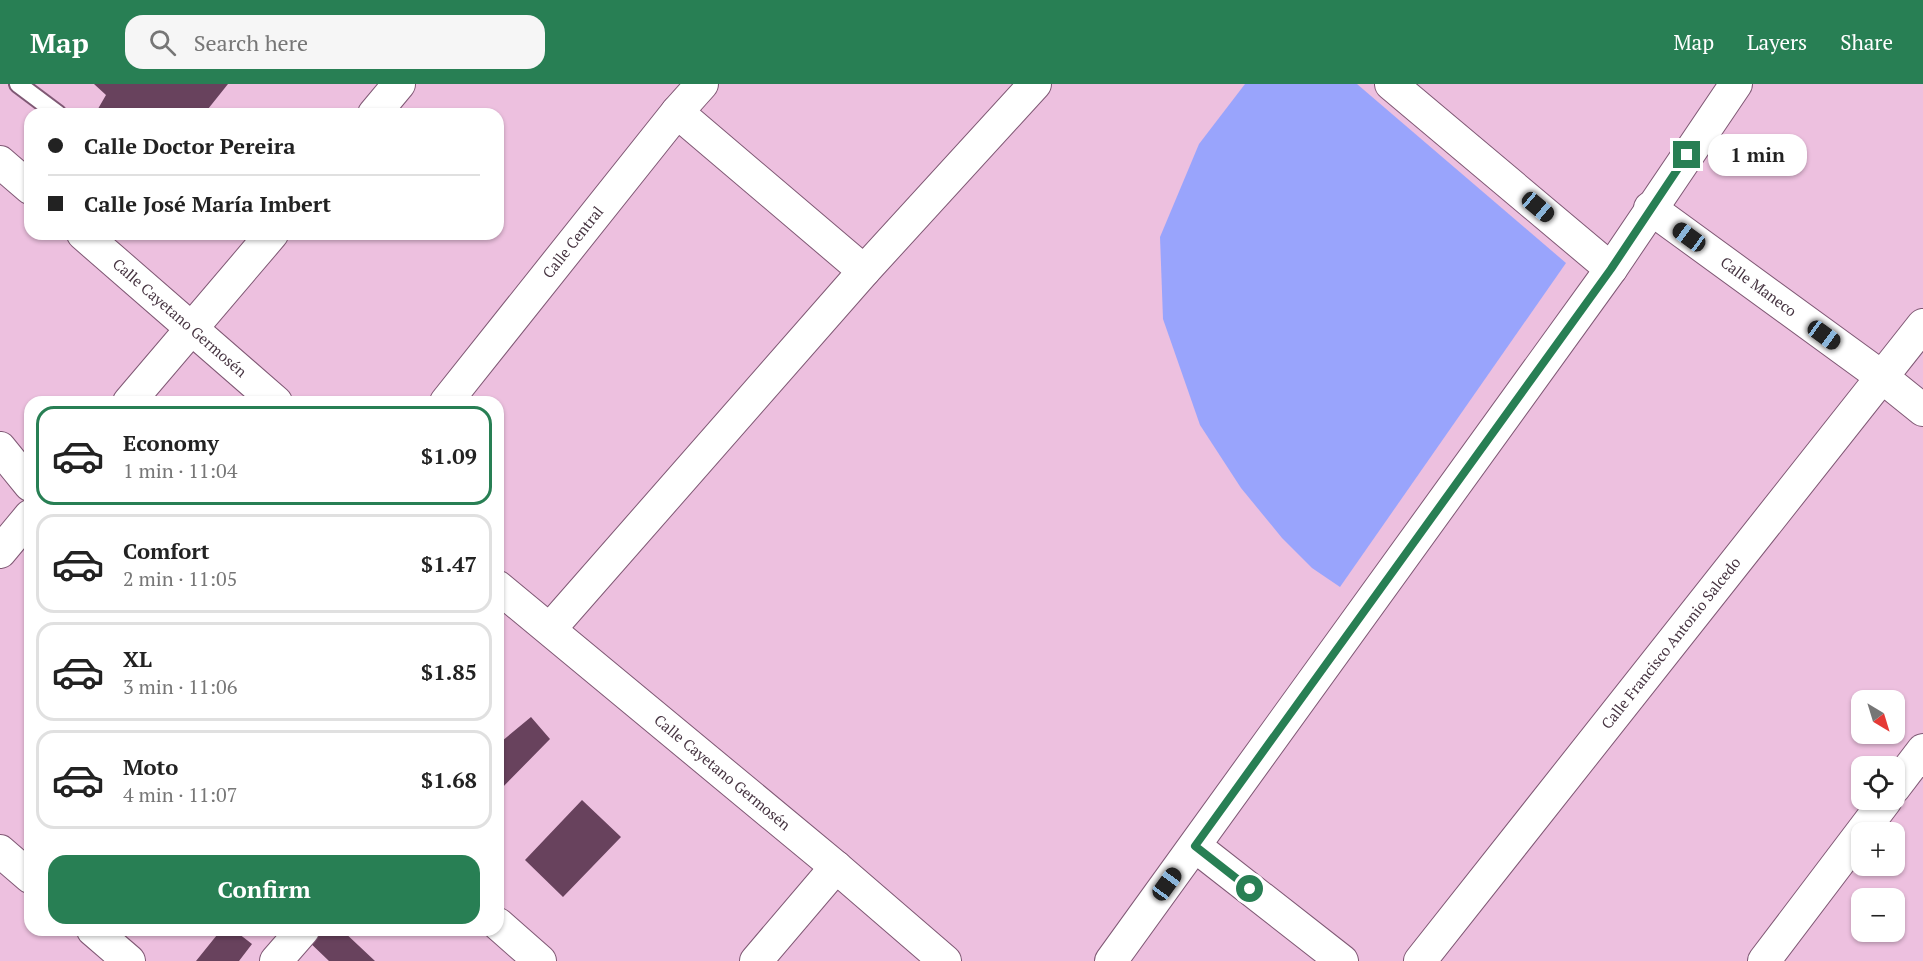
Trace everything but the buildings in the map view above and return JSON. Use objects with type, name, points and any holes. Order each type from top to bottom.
[{"type":"street","points":[[379,108],[399,84]]},
{"type":"street","points":[[550,629],[864,271],[1035,84]]},
{"type":"street","points":[[1391,84],[1611,269]]},
{"type":"street","points":[[1111,961],[1611,269],[1650,208],[1736,84]]},
{"type":"street","name":"Calle Central","points":[[451,396],[699,85]]},
{"type":"street","points":[[677,112],[864,271]]},
{"type":"street","points":[[0,162],[24,183]]},
{"type":"street","name":"Calle Maneco","points":[[1650,208],[1882,377],[1923,410]]},
{"type":"street","name":"Calle Cayetano Germosén","points":[[92,240],[269,396]]},
{"type":"street","points":[[134,396],[267,240]]},
{"type":"street","name":"Calle Francisco Antonio Salcedo","points":[[1420,961],[1923,325]]},
{"type":"street","points":[[0,448],[24,478]]},
{"type":"street","points":[[10,546],[24,525]]},
{"type":"street","name":"Calle Cayetano Germosén","points":[[504,592],[836,867],[945,961]]},
{"type":"street","points":[[1905,774],[1923,750]]},
{"type":"street","points":[[1764,961],[1878,810]]},
{"type":"street","points":[[1195,846],[1342,961]]},
{"type":"street","points":[[0,851],[24,871]]},
{"type":"street","points":[[756,961],[836,867]]},
{"type":"street","points":[[504,929],[540,961]]},
{"type":"street","points":[[100,936],[129,961]]},
{"type":"street","points":[[276,961],[298,936]]},
{"type":"lane","points":[[18,84],[50,108]]},
{"type":"shaded area","points":[[1245,84],[1357,84],[1566,263],[1340,587],[1312,568],[1282,538],[1241,488],[1200,425],[1163,319],[1160,237],[1199,144]]},
{"type":"route","points":[[1250,889],[1195,846],[1611,269],[1687,155]]}]
